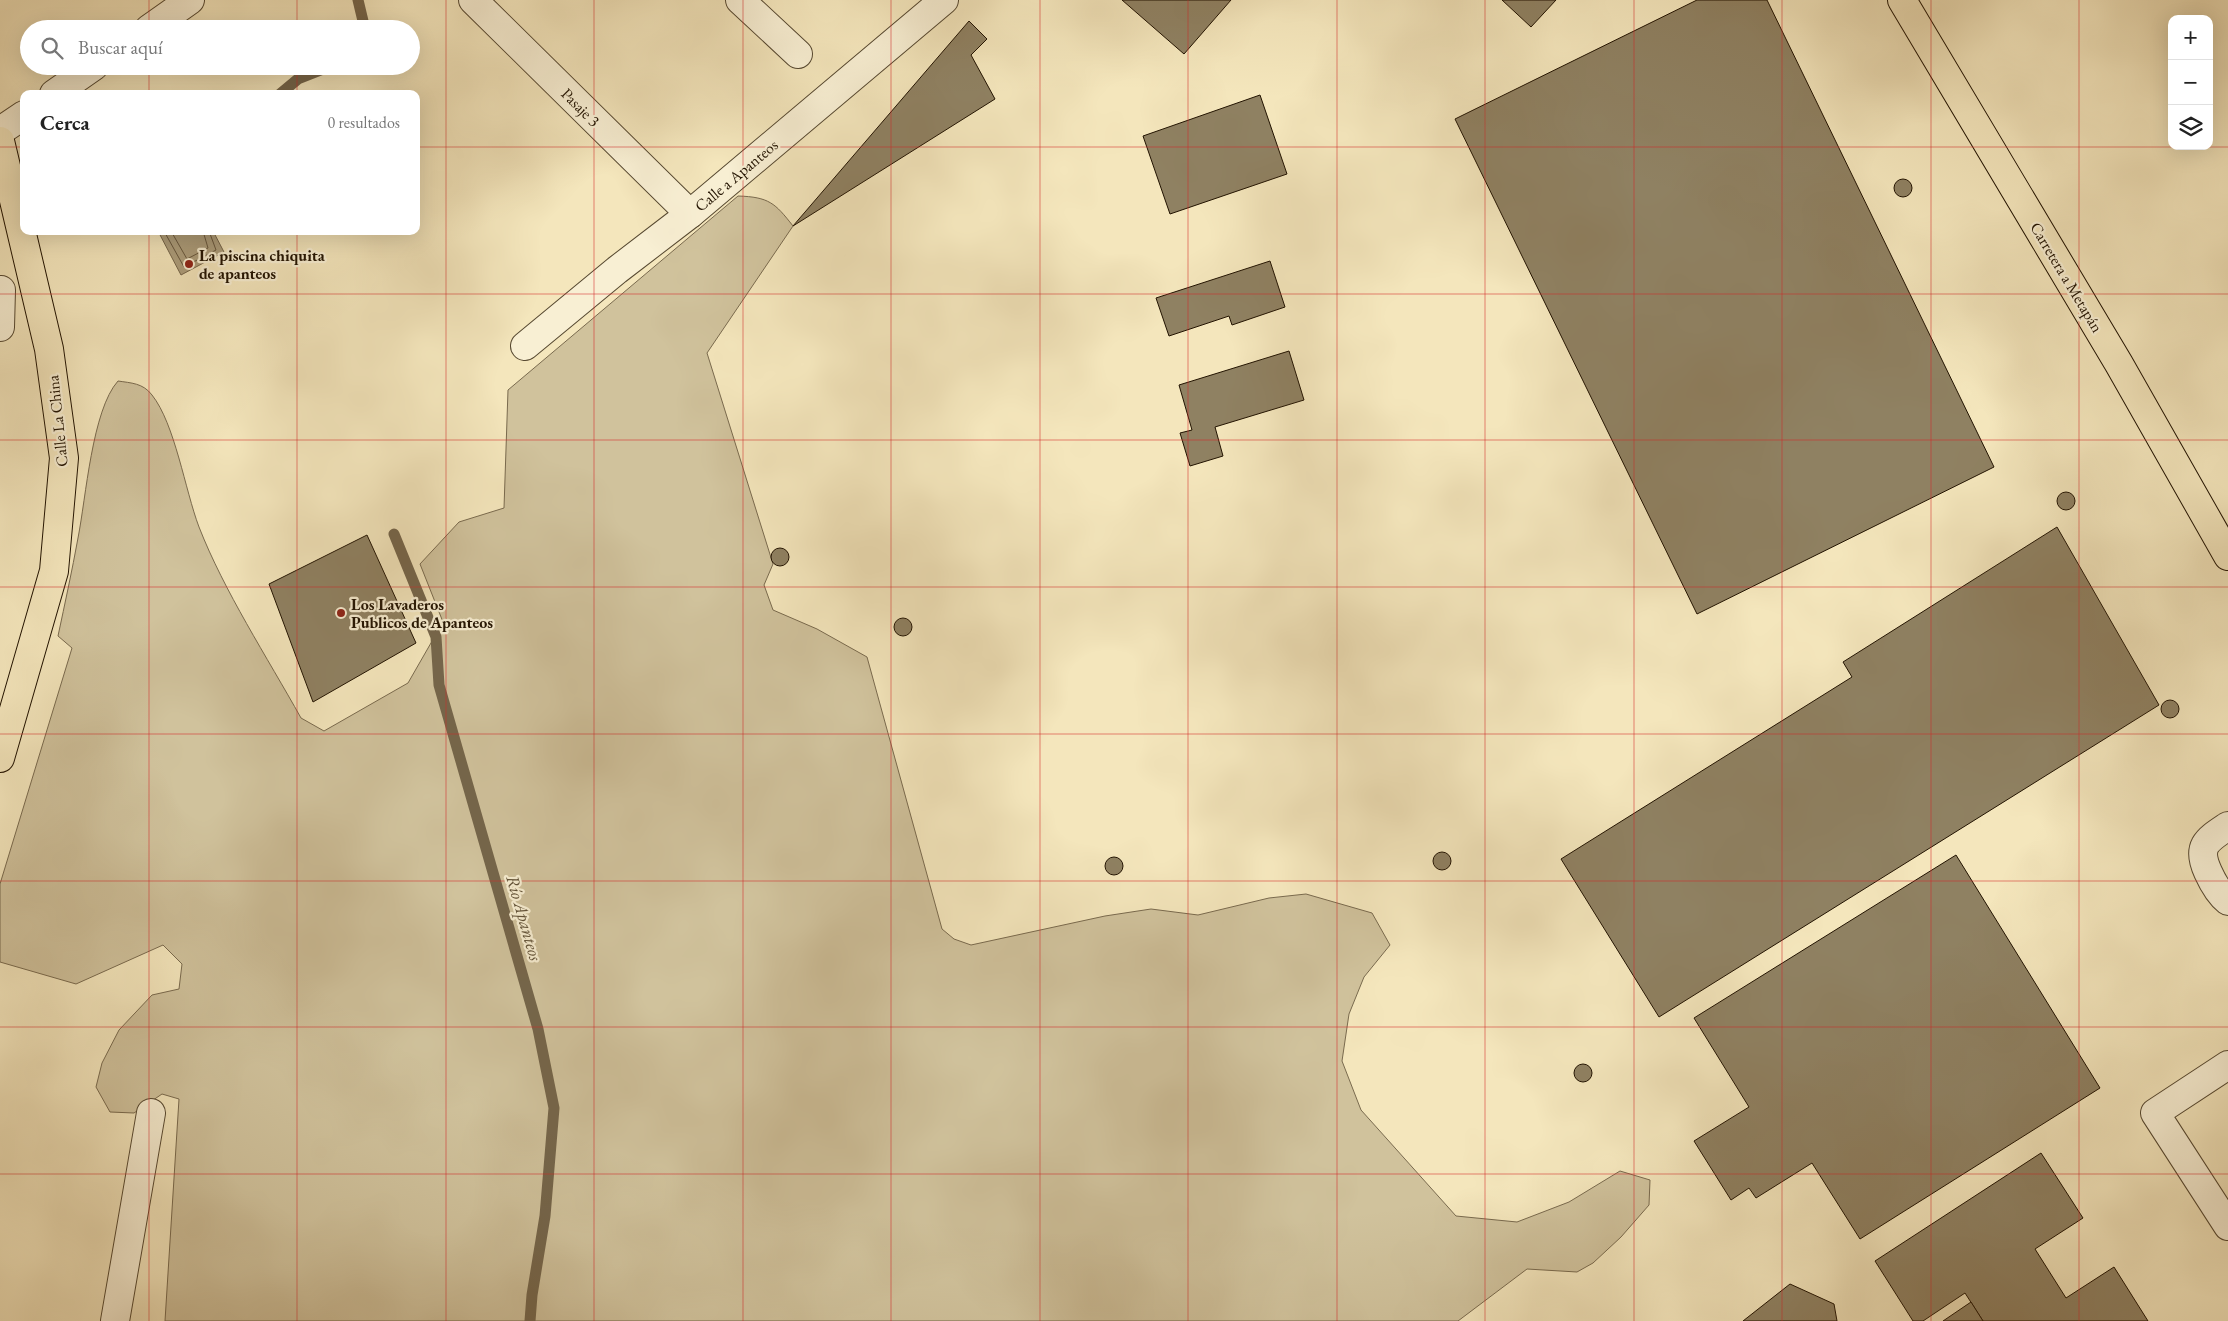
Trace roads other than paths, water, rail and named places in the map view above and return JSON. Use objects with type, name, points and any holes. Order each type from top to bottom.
[{"type":"main road","name":"Carretera a Metapán","points":[[1902,0],[2119,364],[2228,556]]},
{"type":"main road","name":"Calle La China","points":[[0,141],[20,226]]},
{"type":"main road","name":"Calle La China","points":[[0,758],[54,571],[64,458],[49,349],[22,235]]},
{"type":"street","points":[[161,20],[190,0]]},
{"type":"street","name":"Pasaje 3","points":[[473,0],[690,214]]},
{"type":"street","points":[[740,0],[798,54]]},
{"type":"street","name":"Calle a Apanteos","points":[[525,346],[617,270],[690,214],[944,0]]},
{"type":"street","points":[[60,90],[81,75]]},
{"type":"street","points":[[0,131],[20,118]]},
{"type":"street","points":[[0,327],[1,290]]},
{"type":"street","points":[[2228,826],[2210,839],[2202,852],[2202,860],[2212,881],[2221,896],[2228,901]]},
{"type":"street","points":[[2228,1065],[2156,1112],[2228,1226]]},
{"type":"street","points":[[115,1321],[151,1113]]},
{"type":"water","name":"La piscina chiquita de apanteos","points":[[160,235],[215,235],[224,252],[181,275]]},
{"type":"waterway","name":"Río Apanteos","points":[[358,0],[363,20]]},
{"type":"waterway","name":"Río Apanteos","points":[[285,90],[298,79],[308,75]]},
{"type":"waterway","name":"Río Apanteos","points":[[394,534],[436,637],[439,685],[538,1029],[554,1108],[545,1216],[532,1295],[530,1321]]},
{"type":"place","name":"La piscina chiquita de apanteos","points":[[189,264]]},
{"type":"place","name":"Los Lavaderos Publicos de Apanteos","points":[[341,613]]}]
